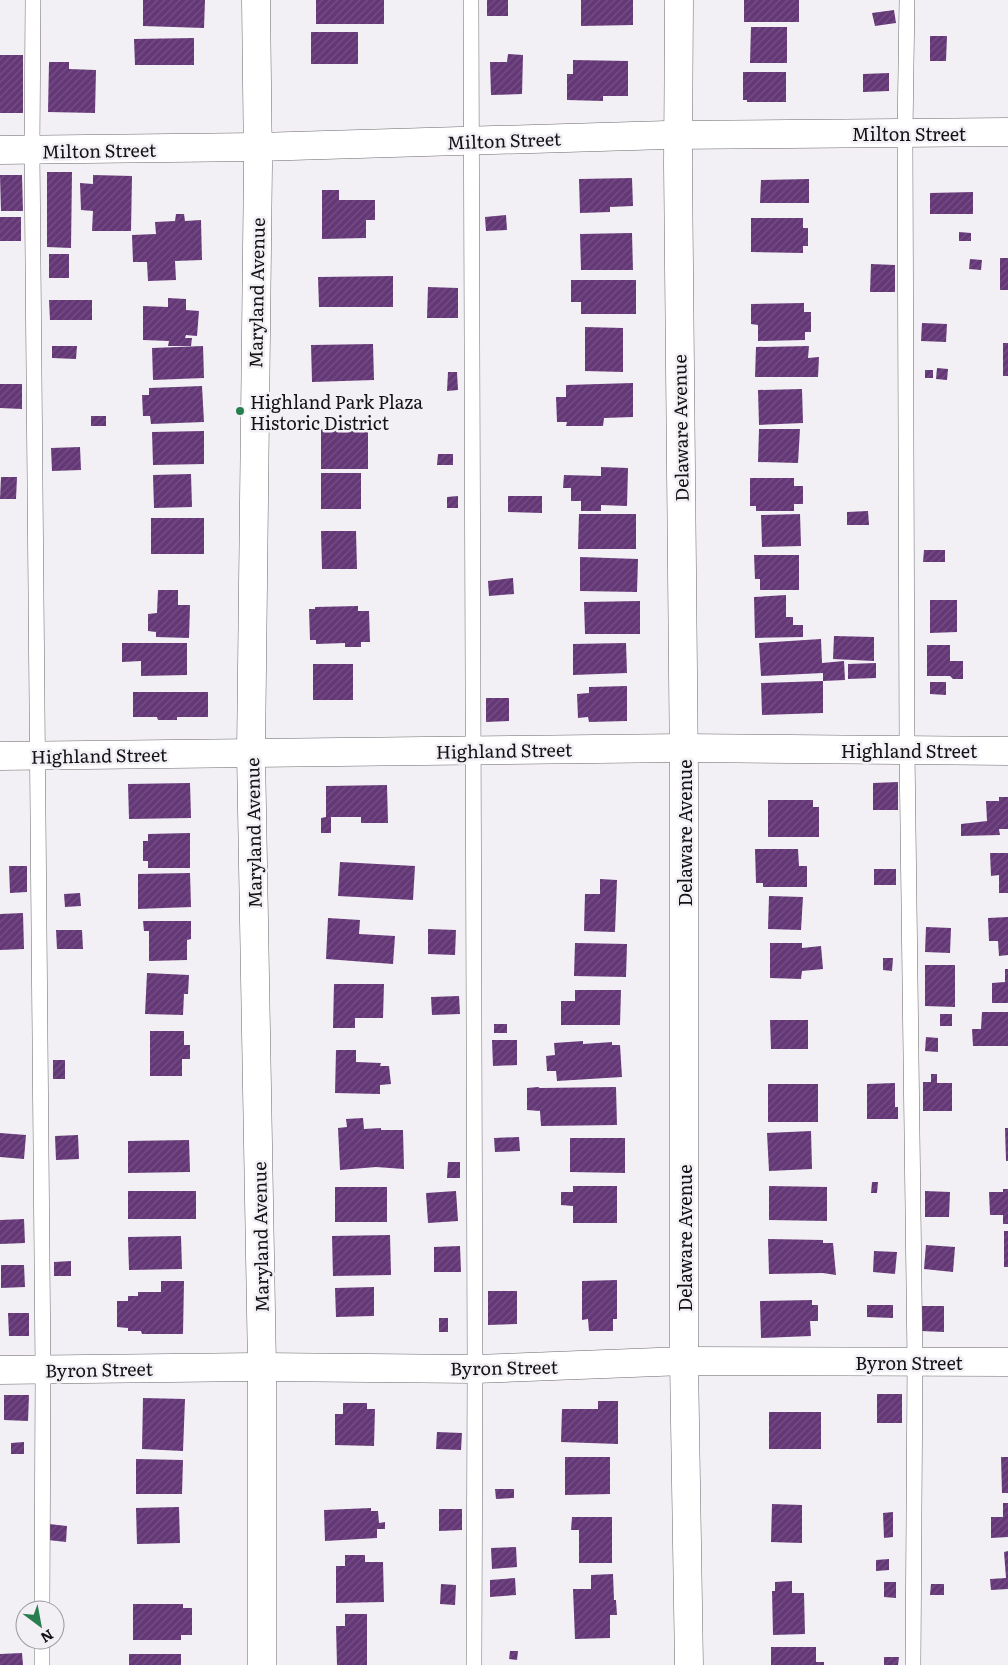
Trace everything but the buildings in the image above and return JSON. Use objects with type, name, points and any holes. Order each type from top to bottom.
[{"type":"street","name":"Maryland Avenue","points":[[256,0],[258,147],[251,753],[262,1367],[262,1665]]},
{"type":"street","name":"Delaware Avenue","points":[[678,0],[683,748],[684,1361],[690,1665]]},
{"type":"street","name":"Milton Street","points":[[0,150],[258,147],[678,135],[1008,132]]},
{"type":"street","name":"Highland Street","points":[[0,756],[683,748],[1008,750]]},
{"type":"street","name":"Byron Street","points":[[0,1370],[262,1367],[475,1369],[684,1361],[1008,1362]]},
{"type":"lane","points":[[33,0],[32,151],[43,1370],[42,1600]]},
{"type":"lane","points":[[471,0],[474,750],[474,1665]]},
{"type":"lane","points":[[907,0],[905,133],[908,750],[915,1362],[913,1665]]},
{"type":"lane","points":[[42,1650],[42,1665]]},
{"type":"place","name":"Highland Park Plaza Historic District","points":[[240,411]]}]
